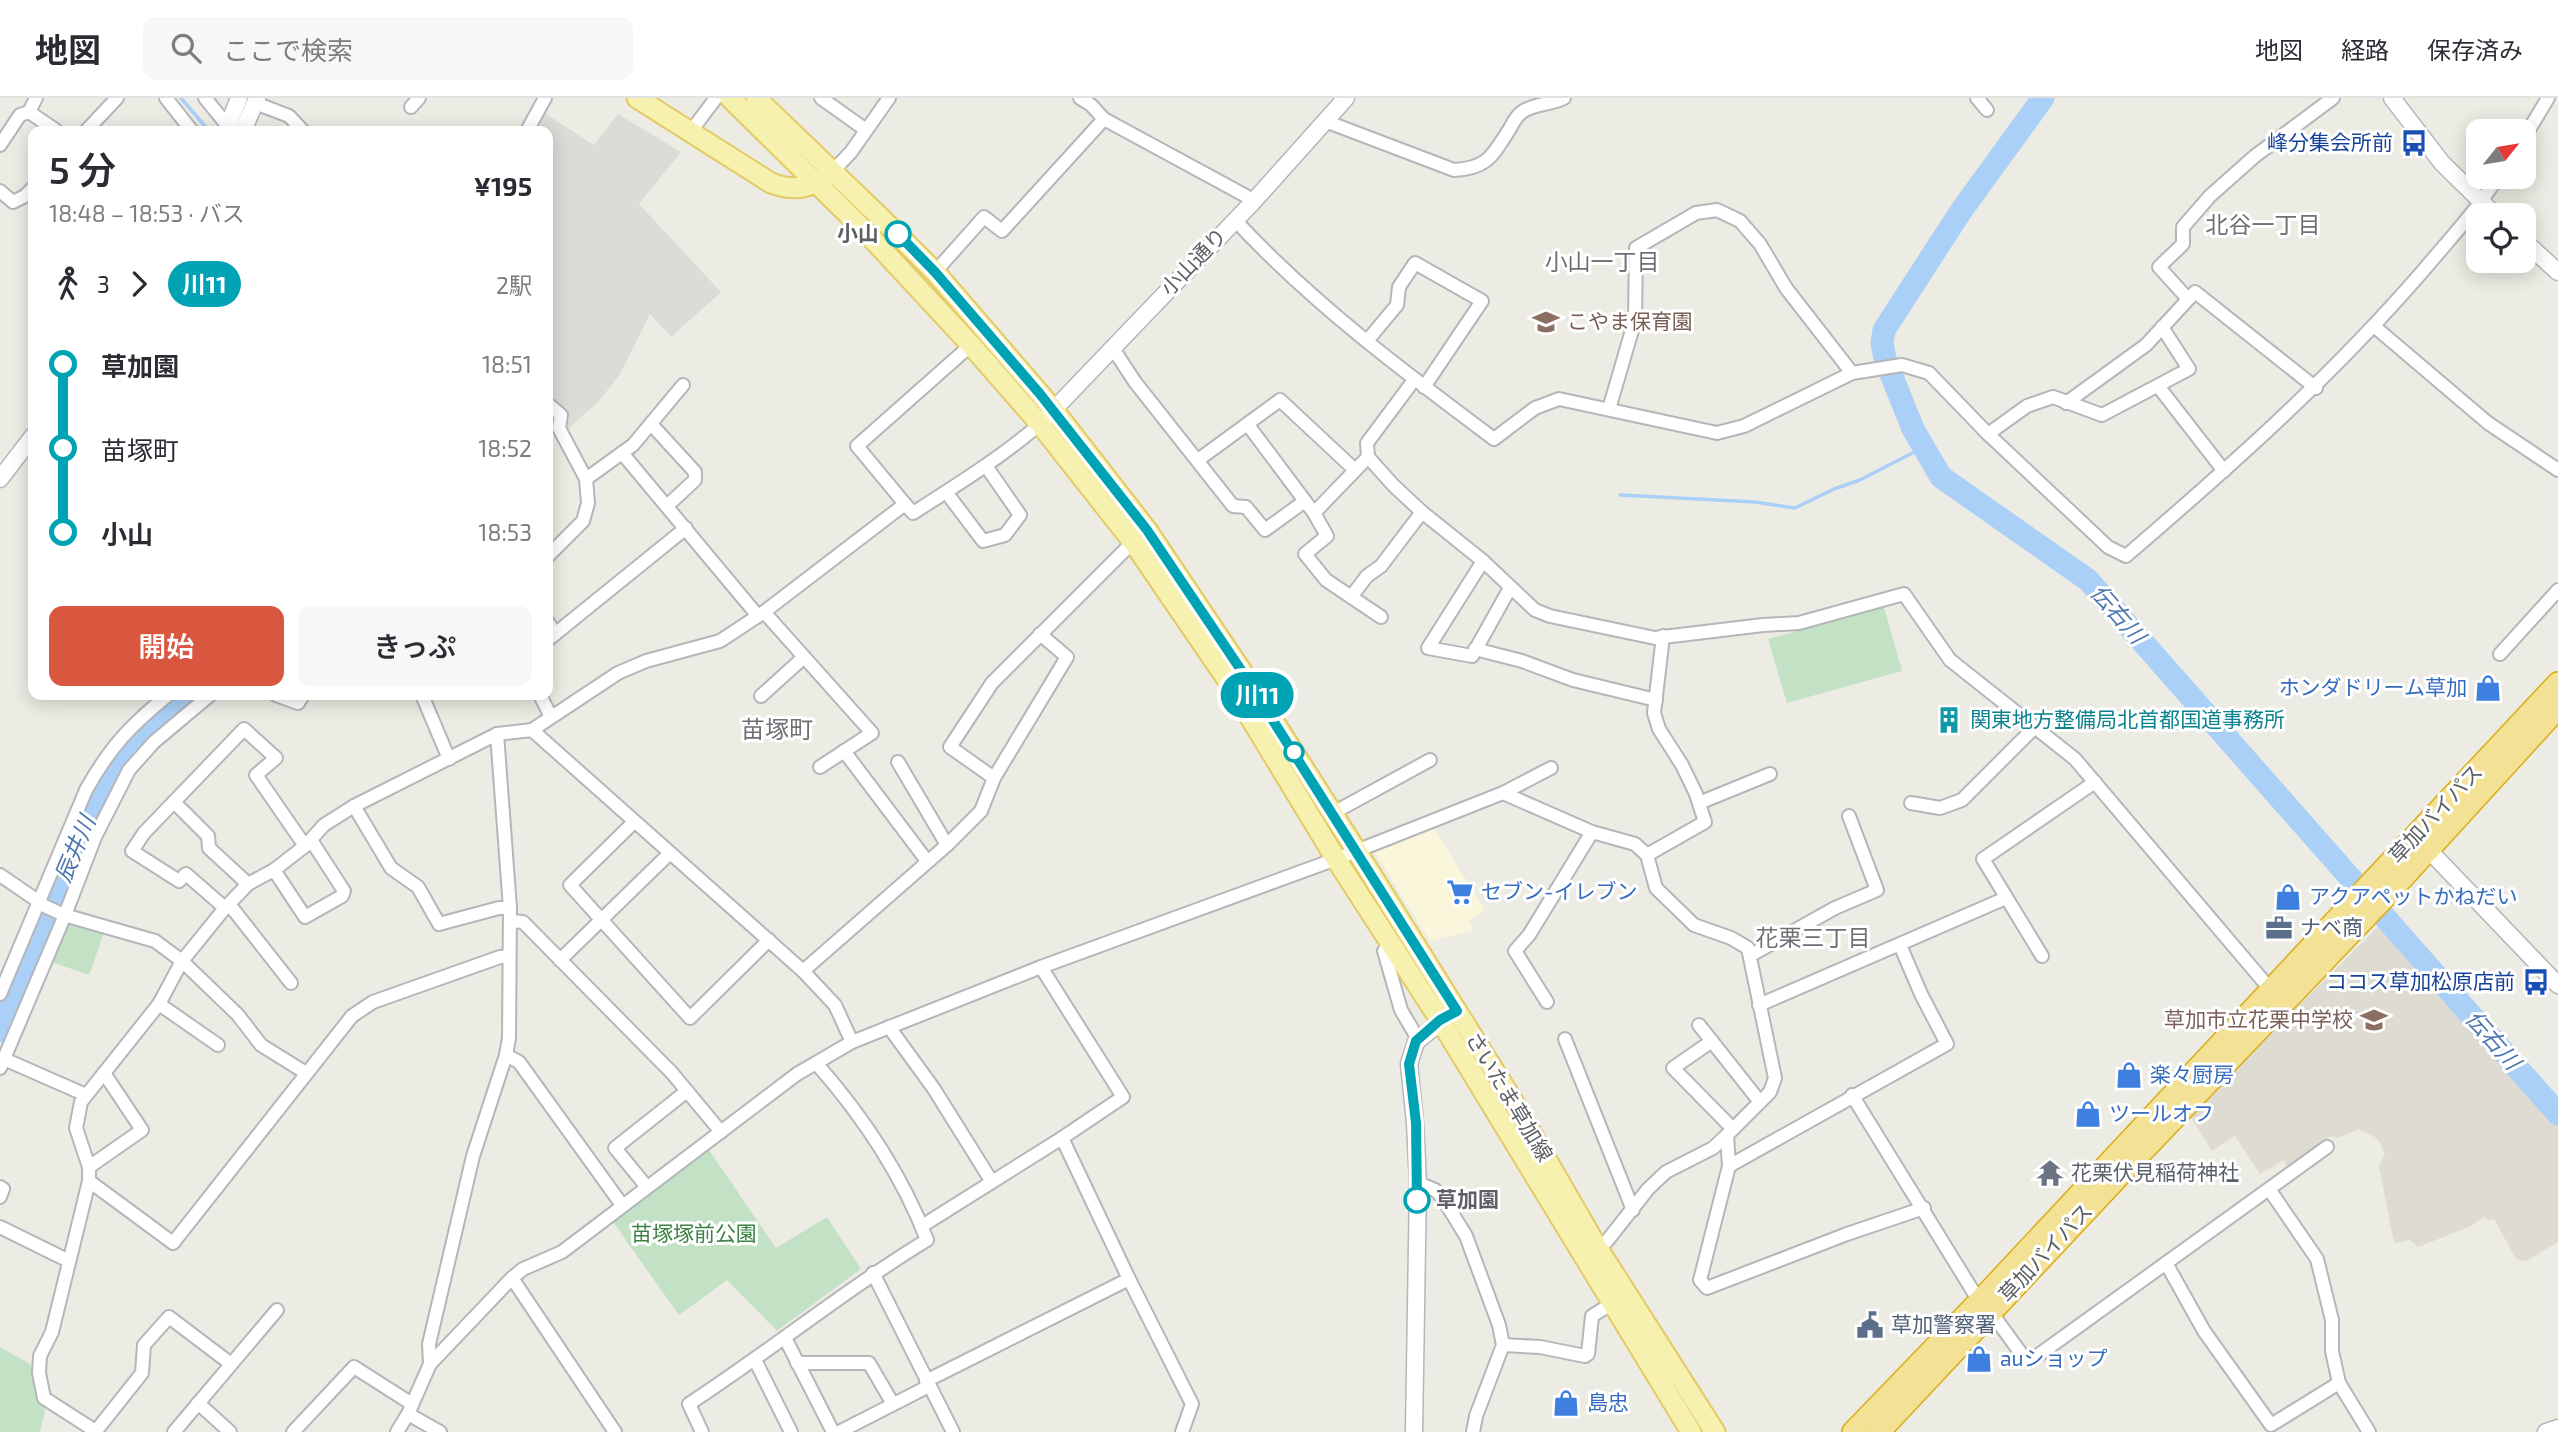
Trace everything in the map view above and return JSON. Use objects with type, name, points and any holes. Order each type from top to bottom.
[{"type":"highway","name":"草加バイパス","points":[[2422,844],[2558,683]]},
{"type":"highway","name":"草加バイパス","points":[[1853,1432],[1985,1306],[2422,844],[2558,708]]},
{"type":"highway","name":"草加バイパス","points":[[1879,1432],[1985,1306],[2270,989],[2361,908]]},
{"type":"main road","points":[[638,98],[771,183],[785,188],[816,183],[832,171]]},
{"type":"main road","name":"さいたま草加線","points":[[730,98],[865,231],[971,345],[1046,417],[1147,530],[1356,850],[1611,1304],[1691,1432]]},
{"type":"main road","name":"さいたま草加線","points":[[755,98],[935,272],[1046,417],[1228,681],[1336,859],[1392,944],[1510,1096],[1597,1247],[1715,1432]]},
{"type":"street","points":[[0,145],[20,115],[29,112],[36,98]]},
{"type":"street","points":[[91,126],[117,98]]},
{"type":"street","points":[[166,98],[188,126]]},
{"type":"street","points":[[205,98],[229,126]]},
{"type":"street","points":[[233,126],[239,98]]},
{"type":"street","points":[[530,126],[545,98]]},
{"type":"street","points":[[691,131],[716,98]]},
{"type":"street","points":[[832,171],[889,98]]},
{"type":"street","points":[[1080,98],[1091,104],[1104,119],[1246,196],[1252,203]]},
{"type":"street","name":"小山通り","points":[[1046,417],[1252,203],[1346,98]]},
{"type":"street","points":[[1325,121],[1454,170],[1466,170],[1490,160],[1518,114],[1564,98]]},
{"type":"street","points":[[1977,98],[1987,110]]},
{"type":"street","points":[[2188,299],[2159,267],[2183,244],[2183,227],[2210,196],[2255,156],[2333,98]]},
{"type":"street","points":[[2392,98],[2442,163],[2481,203],[2490,189]]},
{"type":"street","points":[[2535,119],[2548,98]]},
{"type":"street","points":[[829,100],[866,130]]},
{"type":"street","points":[[235,126],[256,101],[289,116],[298,126]]},
{"type":"street","points":[[29,112],[50,126]]},
{"type":"street","points":[[935,272],[984,217],[1002,231],[1104,119]]},
{"type":"street","points":[[0,191],[13,202],[28,193]]},
{"type":"street","points":[[1609,409],[1635,320],[1636,248],[1696,213],[1717,210],[1740,221],[1760,244],[1786,288],[1852,373]]},
{"type":"street","points":[[1235,220],[1286,274],[1419,383],[1494,439],[1535,408],[1559,399],[1717,433],[1744,426],[1852,373],[1900,365],[1928,373],[1988,435],[2108,547],[2126,556],[2316,388],[2375,327],[2466,221]]},
{"type":"street","points":[[2536,252],[2558,272]]},
{"type":"street","points":[[1367,341],[1397,305],[1399,287],[1415,263],[1482,302],[1419,383],[1367,443],[1368,457],[1422,512],[1483,561],[1535,610],[1550,616],[1655,638],[1800,623],[1904,594],[1950,660],[2075,759],[2270,989]]},
{"type":"street","points":[[2066,403],[2146,345],[2195,292],[2316,388]]},
{"type":"street","points":[[1988,435],[2027,406],[2053,397],[2102,415],[2189,369],[2162,327]]},
{"type":"street","points":[[2375,327],[2488,423],[2558,470]]},
{"type":"street","points":[[971,345],[857,446],[913,513],[986,466],[1046,417]]},
{"type":"street","points":[[1112,347],[1135,382],[1234,506],[1246,507],[1265,530],[1305,502]]},
{"type":"street","points":[[586,479],[634,444],[683,385]]},
{"type":"street","points":[[2158,386],[2224,471]]},
{"type":"street","points":[[1198,460],[1280,400],[1355,470]]},
{"type":"street","points":[[553,408],[561,415],[559,428],[586,479],[588,503],[583,521],[553,551]]},
{"type":"street","points":[[651,424],[695,472],[695,480],[668,505]]},
{"type":"street","points":[[1248,425],[1314,513],[1327,536],[1305,554],[1326,580],[1381,617]]},
{"type":"street","points":[[0,479],[28,443]]},
{"type":"street","points":[[622,453],[761,614],[804,657],[872,733],[820,767]]},
{"type":"street","points":[[1314,513],[1368,457]]},
{"type":"street","points":[[946,492],[983,541],[1005,535],[1020,515],[986,466]]},
{"type":"street","points":[[231,1364],[169,1317],[144,1345],[142,1373],[97,1432],[44,1398],[38,1373],[40,1356],[52,1332],[89,1181],[89,1167],[76,1128],[81,1102],[159,1004],[182,961],[248,884],[274,870],[308,843],[324,825],[354,806],[498,734],[531,730],[618,673],[646,661],[720,641],[761,614],[905,504]]},
{"type":"street","points":[[1351,597],[1367,576],[1381,566],[1422,512]]},
{"type":"street","points":[[553,635],[686,528]]},
{"type":"street","points":[[994,778],[950,747],[992,682],[1133,542]]},
{"type":"street","points":[[1483,561],[1428,648],[1472,656],[1510,588]]},
{"type":"street","points":[[2500,654],[2558,590]]},
{"type":"street","points":[[803,971],[947,845],[981,811],[994,778],[1067,657],[1040,634]]},
{"type":"street","points":[[1647,855],[1704,822],[1699,803],[1682,765],[1659,729],[1654,713],[1663,636]]},
{"type":"street","points":[[1475,649],[1522,661],[1573,680],[1656,699]]},
{"type":"street","points":[[761,696],[804,657]]},
{"type":"street","points":[[0,994],[86,790],[122,735],[162,700]]},
{"type":"street","points":[[86,1095],[2,1064],[95,837],[129,770],[153,742],[204,700]]},
{"type":"street","points":[[424,700],[449,758]]},
{"type":"street","points":[[542,700],[551,717]]},
{"type":"street","points":[[1911,803],[1940,808],[1962,800],[2035,727]]},
{"type":"street","points":[[274,870],[305,917],[342,896],[344,891],[256,775],[276,758],[244,729],[144,833],[132,851],[179,881],[186,874],[227,906],[291,983]]},
{"type":"street","points":[[531,730],[803,971],[835,1005],[852,1042]]},
{"type":"street","points":[[430,1364],[429,1345],[464,1189],[506,1055],[510,1013],[510,915],[498,734]]},
{"type":"street","points":[[844,751],[927,861]]},
{"type":"street","points":[[1333,813],[1430,760]]},
{"type":"street","points":[[898,762],[918,786],[947,845]]},
{"type":"street","points":[[397,1432],[430,1364],[512,1278],[523,1269],[562,1252],[797,1074],[852,1042],[1041,967],[1336,859],[1503,793],[1551,768]]},
{"type":"street","points":[[1699,803],[1770,774]]},
{"type":"street","points":[[2042,956],[1983,859],[2095,782]]},
{"type":"street","points":[[1503,793],[1592,832],[1634,844],[1647,855],[1656,888],[1694,925],[1731,938],[1748,947],[1751,954],[1775,1078],[1770,1092],[1713,1148],[1666,1172],[1648,1189],[1607,1241],[1597,1247]]},
{"type":"street","points":[[174,802],[208,836],[209,848],[248,884]]},
{"type":"street","points":[[354,806],[391,868],[418,887],[439,924],[499,908],[523,922],[687,1091],[721,1132]]},
{"type":"street","points":[[1751,954],[1828,912],[1877,890],[1849,816]]},
{"type":"street","points":[[634,822],[570,886],[690,1018],[769,940]]},
{"type":"street","points":[[1547,1002],[1515,951],[1529,935],[1592,832]]},
{"type":"street","points":[[2422,844],[2558,985]]},
{"type":"street","points":[[560,960],[670,853]]},
{"type":"street","points":[[0,875],[38,903],[65,915],[155,941],[182,961],[237,1015],[261,1045],[306,1073]]},
{"type":"street","points":[[1759,1005],[2006,898]]},
{"type":"street","points":[[1392,944],[1384,951],[1401,1010],[1418,1039]]},
{"type":"street","points":[[1729,1166],[1947,1044],[1900,945]]},
{"type":"street","points":[[89,1181],[173,1244],[352,1016],[373,1002],[509,956]]},
{"type":"street","points":[[922,1226],[1123,1097],[1041,967]]},
{"type":"street","points":[[159,1004],[218,1045]]},
{"type":"street","points":[[1414,1432],[1418,1183],[1416,1123],[1409,1064],[1418,1039],[1448,1015]]},
{"type":"street","points":[[1699,1025],[1760,1102]]},
{"type":"street","points":[[889,1027],[934,1088],[992,1182]]},
{"type":"street","points":[[1564,1039],[1633,1210]]},
{"type":"street","points":[[1712,1041],[1673,1068],[1730,1132],[1729,1166],[1700,1280],[1707,1288],[1924,1208]]},
{"type":"street","points":[[506,1055],[519,1062],[622,1205]]},
{"type":"street","points":[[702,1432],[689,1404],[755,1360],[873,1273],[928,1240],[898,1179],[848,1099],[816,1063]]},
{"type":"street","points":[[89,1167],[142,1130],[104,1073]]},
{"type":"street","points":[[646,1186],[615,1148],[687,1091]]},
{"type":"street","points":[[1853,1095],[1985,1306],[2025,1359],[2033,1359],[2327,1146]]},
{"type":"street","points":[[1062,1138],[1192,1404],[1182,1432]]},
{"type":"street","points":[[1418,1183],[1435,1190],[1442,1197],[1466,1237],[1499,1325],[1503,1345],[1476,1416],[1473,1432]]},
{"type":"street","points":[[0,1187],[4,1189],[0,1197]]},
{"type":"street","points":[[2269,1189],[2317,1259],[2332,1320],[2332,1351],[2339,1383],[2369,1432]]},
{"type":"street","points":[[0,1227],[69,1261]]},
{"type":"street","points":[[2166,1263],[2204,1331],[2271,1425],[2339,1383]]},
{"type":"street","points":[[873,1273],[953,1432]]},
{"type":"street","points":[[512,1278],[615,1432]]},
{"type":"street","points":[[839,1432],[1129,1279]]},
{"type":"street","points":[[1503,1345],[1541,1347],[1585,1356],[1588,1354],[1592,1316],[1611,1304]]},
{"type":"street","points":[[174,1432],[277,1310]]},
{"type":"street","points":[[785,1338],[833,1432]]},
{"type":"street","points":[[755,1360],[791,1432]]},
{"type":"street","points":[[797,1363],[869,1363],[893,1404]]},
{"type":"street","points":[[293,1432],[354,1367],[440,1432]]},
{"type":"street","points":[[198,1403],[230,1432]]},
{"type":"street","points":[[2546,1432],[2558,1428]]},
{"type":"shaded area","points":[[543,112],[594,145],[618,114],[681,152],[639,204],[721,292],[671,337],[650,314],[620,374],[599,401],[568,429],[566,411],[553,399],[553,126],[534,126]]},
{"type":"shaded area","points":[[1432,825],[1485,910],[1469,920],[1474,930],[1430,941],[1375,853],[1376,847]]},
{"type":"shaded area","name":"草加市立花栗中学校","points":[[2379,926],[2558,1127],[2558,1242],[2526,1261],[2516,1259],[2494,1219],[2489,1221],[2485,1217],[2469,1227],[2418,1247],[2410,1240],[2394,1243],[2379,1166],[2385,1154],[2375,1137],[2358,1129],[2338,1138],[2331,1136],[2287,1166],[2284,1160],[2260,1174],[2235,1136],[2212,1151],[2189,1115]]},
{"type":"green space","points":[[1884,607],[1902,671],[1787,703],[1768,639]]},
{"type":"green space","points":[[71,922],[104,933],[89,975],[49,961],[66,926]]},
{"type":"green space","name":"苗塚塚前公園","points":[[709,1150],[776,1248],[827,1217],[861,1269],[777,1331],[727,1280],[679,1315],[613,1222]]},
{"type":"green space","points":[[0,1347],[30,1364],[45,1411],[40,1432],[0,1432]]},
{"type":"waterway","points":[[181,98],[205,126]]},
{"type":"waterway","name":"伝右川","points":[[2043,98],[1961,211],[1884,330],[1882,343],[1885,359],[1913,429],[1941,477],[2088,580],[2558,1114]]},
{"type":"waterway","points":[[1620,495],[1755,502],[1795,508],[1860,480],[1924,447]]},
{"type":"waterway","name":"辰井川","points":[[0,1031],[92,807],[119,760],[143,733],[185,700]]},
{"type":"bus line","name":"川11","points":[[898,234],[935,272],[1040,394],[1147,530],[1241,670],[1457,1011],[1440,1020],[1416,1041],[1409,1064],[1416,1123],[1417,1200]]},
{"type":"place","name":"峰分集会所前","points":[[2414,143]]},
{"type":"place","name":"小山","points":[[898,234]]},
{"type":"place","name":"こやま保育園","points":[[1546,322]]},
{"type":"place","name":"ホンダドリーム草加","points":[[2488,688]]},
{"type":"place","name":"関東地方整備局北首都国道事務所","points":[[1949,720]]},
{"type":"place","name":"セブン-イレブン","points":[[1460,892]]},
{"type":"place","name":"アクアペットかねだい","points":[[2288,897]]},
{"type":"place","name":"ナベ商","points":[[2279,928]]},
{"type":"place","name":"ココス草加松原店前","points":[[2536,982]]},
{"type":"place","name":"草加市立花栗中学校","points":[[2374,1020]]},
{"type":"place","name":"楽々厨房","points":[[2129,1075]]},
{"type":"place","name":"ツールオフ","points":[[2088,1114]]},
{"type":"place","name":"花栗伏見稲荷神社","points":[[2050,1173]]},
{"type":"place","name":"草加園","points":[[1417,1200]]},
{"type":"place","name":"草加警察署","points":[[1870,1325]]},
{"type":"place","name":"auショップ","points":[[1979,1359]]},
{"type":"place","name":"島忠","points":[[1566,1403]]},
{"type":"district","name":"北谷一丁目","points":[[2263,225]]},
{"type":"district","name":"小山一丁目","points":[[1602,262]]},
{"type":"district","name":"苗塚町","points":[[777,730]]},
{"type":"district","name":"花栗三丁目","points":[[1813,938]]}]
